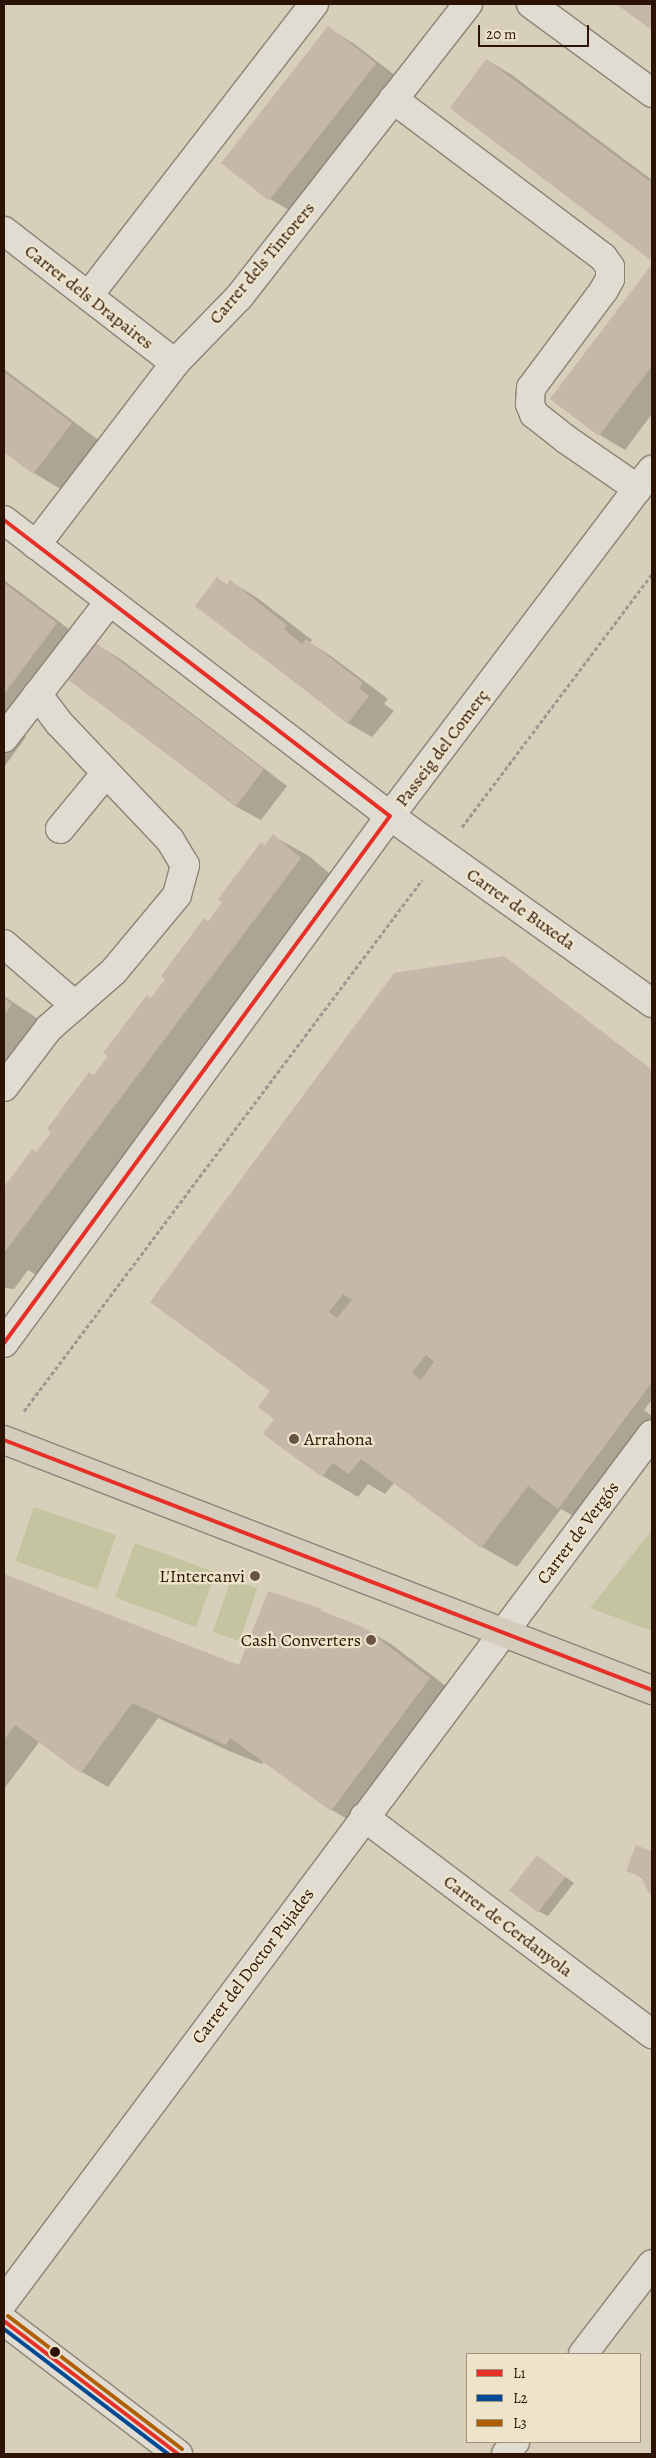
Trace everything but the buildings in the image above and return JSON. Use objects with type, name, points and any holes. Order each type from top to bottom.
[{"type":"main road","points":[[4,1440],[652,1690]]},
{"type":"street","points":[[89,295],[314,4]]},
{"type":"street","name":"Carrer dels Tintorers","points":[[36,545],[175,363],[239,296],[468,4]]},
{"type":"street","points":[[531,4],[652,93]]},
{"type":"street","points":[[393,98],[603,257],[610,267],[610,279],[604,290],[531,388],[530,404],[534,414],[567,440],[645,480]]},
{"type":"street","name":"Carrer dels Drapaires","points":[[4,231],[175,363]]},
{"type":"street","name":"Passeig del Comerç","points":[[4,1343],[390,816],[645,480]]},
{"type":"street","name":"Carrer de Buxeda","points":[[4,520],[390,816],[652,1003]]},
{"type":"street","points":[[4,738],[109,602]]},
{"type":"street","points":[[4,1087],[50,1028],[114,971],[177,895],[185,865],[170,840],[59,723],[37,694]]},
{"type":"street","points":[[60,829],[106,773]]},
{"type":"street","points":[[4,944],[75,1004]]},
{"type":"street","points":[[4,1317],[37,1298]]},
{"type":"street","name":"Carrer de Vergós","points":[[502,1632],[652,1434]]},
{"type":"street","name":"Carrer del Doctor Pujades","points":[[4,2301],[502,1632]]},
{"type":"street","name":"Carrer de Cerdanyola","points":[[364,1817],[652,2034]]},
{"type":"street","points":[[584,2353],[652,2264]]},
{"type":"street","points":[[4,2321],[178,2454]]},
{"type":"street","points":[[506,2454],[514,2443]]},
{"type":"path","points":[[21,1416],[652,574]]},
{"type":"green space","points":[[34,1507],[116,1535],[98,1589],[15,1561]]},
{"type":"green space","points":[[652,1530],[652,1631],[590,1608]]},
{"type":"green space","points":[[135,1543],[216,1572],[196,1627],[115,1598]]},
{"type":"green space","points":[[231,1579],[257,1588],[239,1641],[213,1632]]},
{"type":"transit line","name":"L1","points":[[4,520],[390,816]]},
{"type":"transit line","name":"L1","points":[[4,1343],[390,816]]},
{"type":"transit line","name":"L1","points":[[4,1440],[652,1690]]},
{"type":"transit line","name":"L3","points":[[8,2316],[182,2449]]},
{"type":"transit line","name":"L1","points":[[4,2321],[178,2454]]},
{"type":"transit line","name":"L2","points":[[4,2329],[168,2454]]},
{"type":"place","name":"Arrahona","points":[[294,1439]]},
{"type":"place","name":"L'Intercanvi","points":[[255,1576]]},
{"type":"place","name":"Cash Converters","points":[[371,1640]]}]
